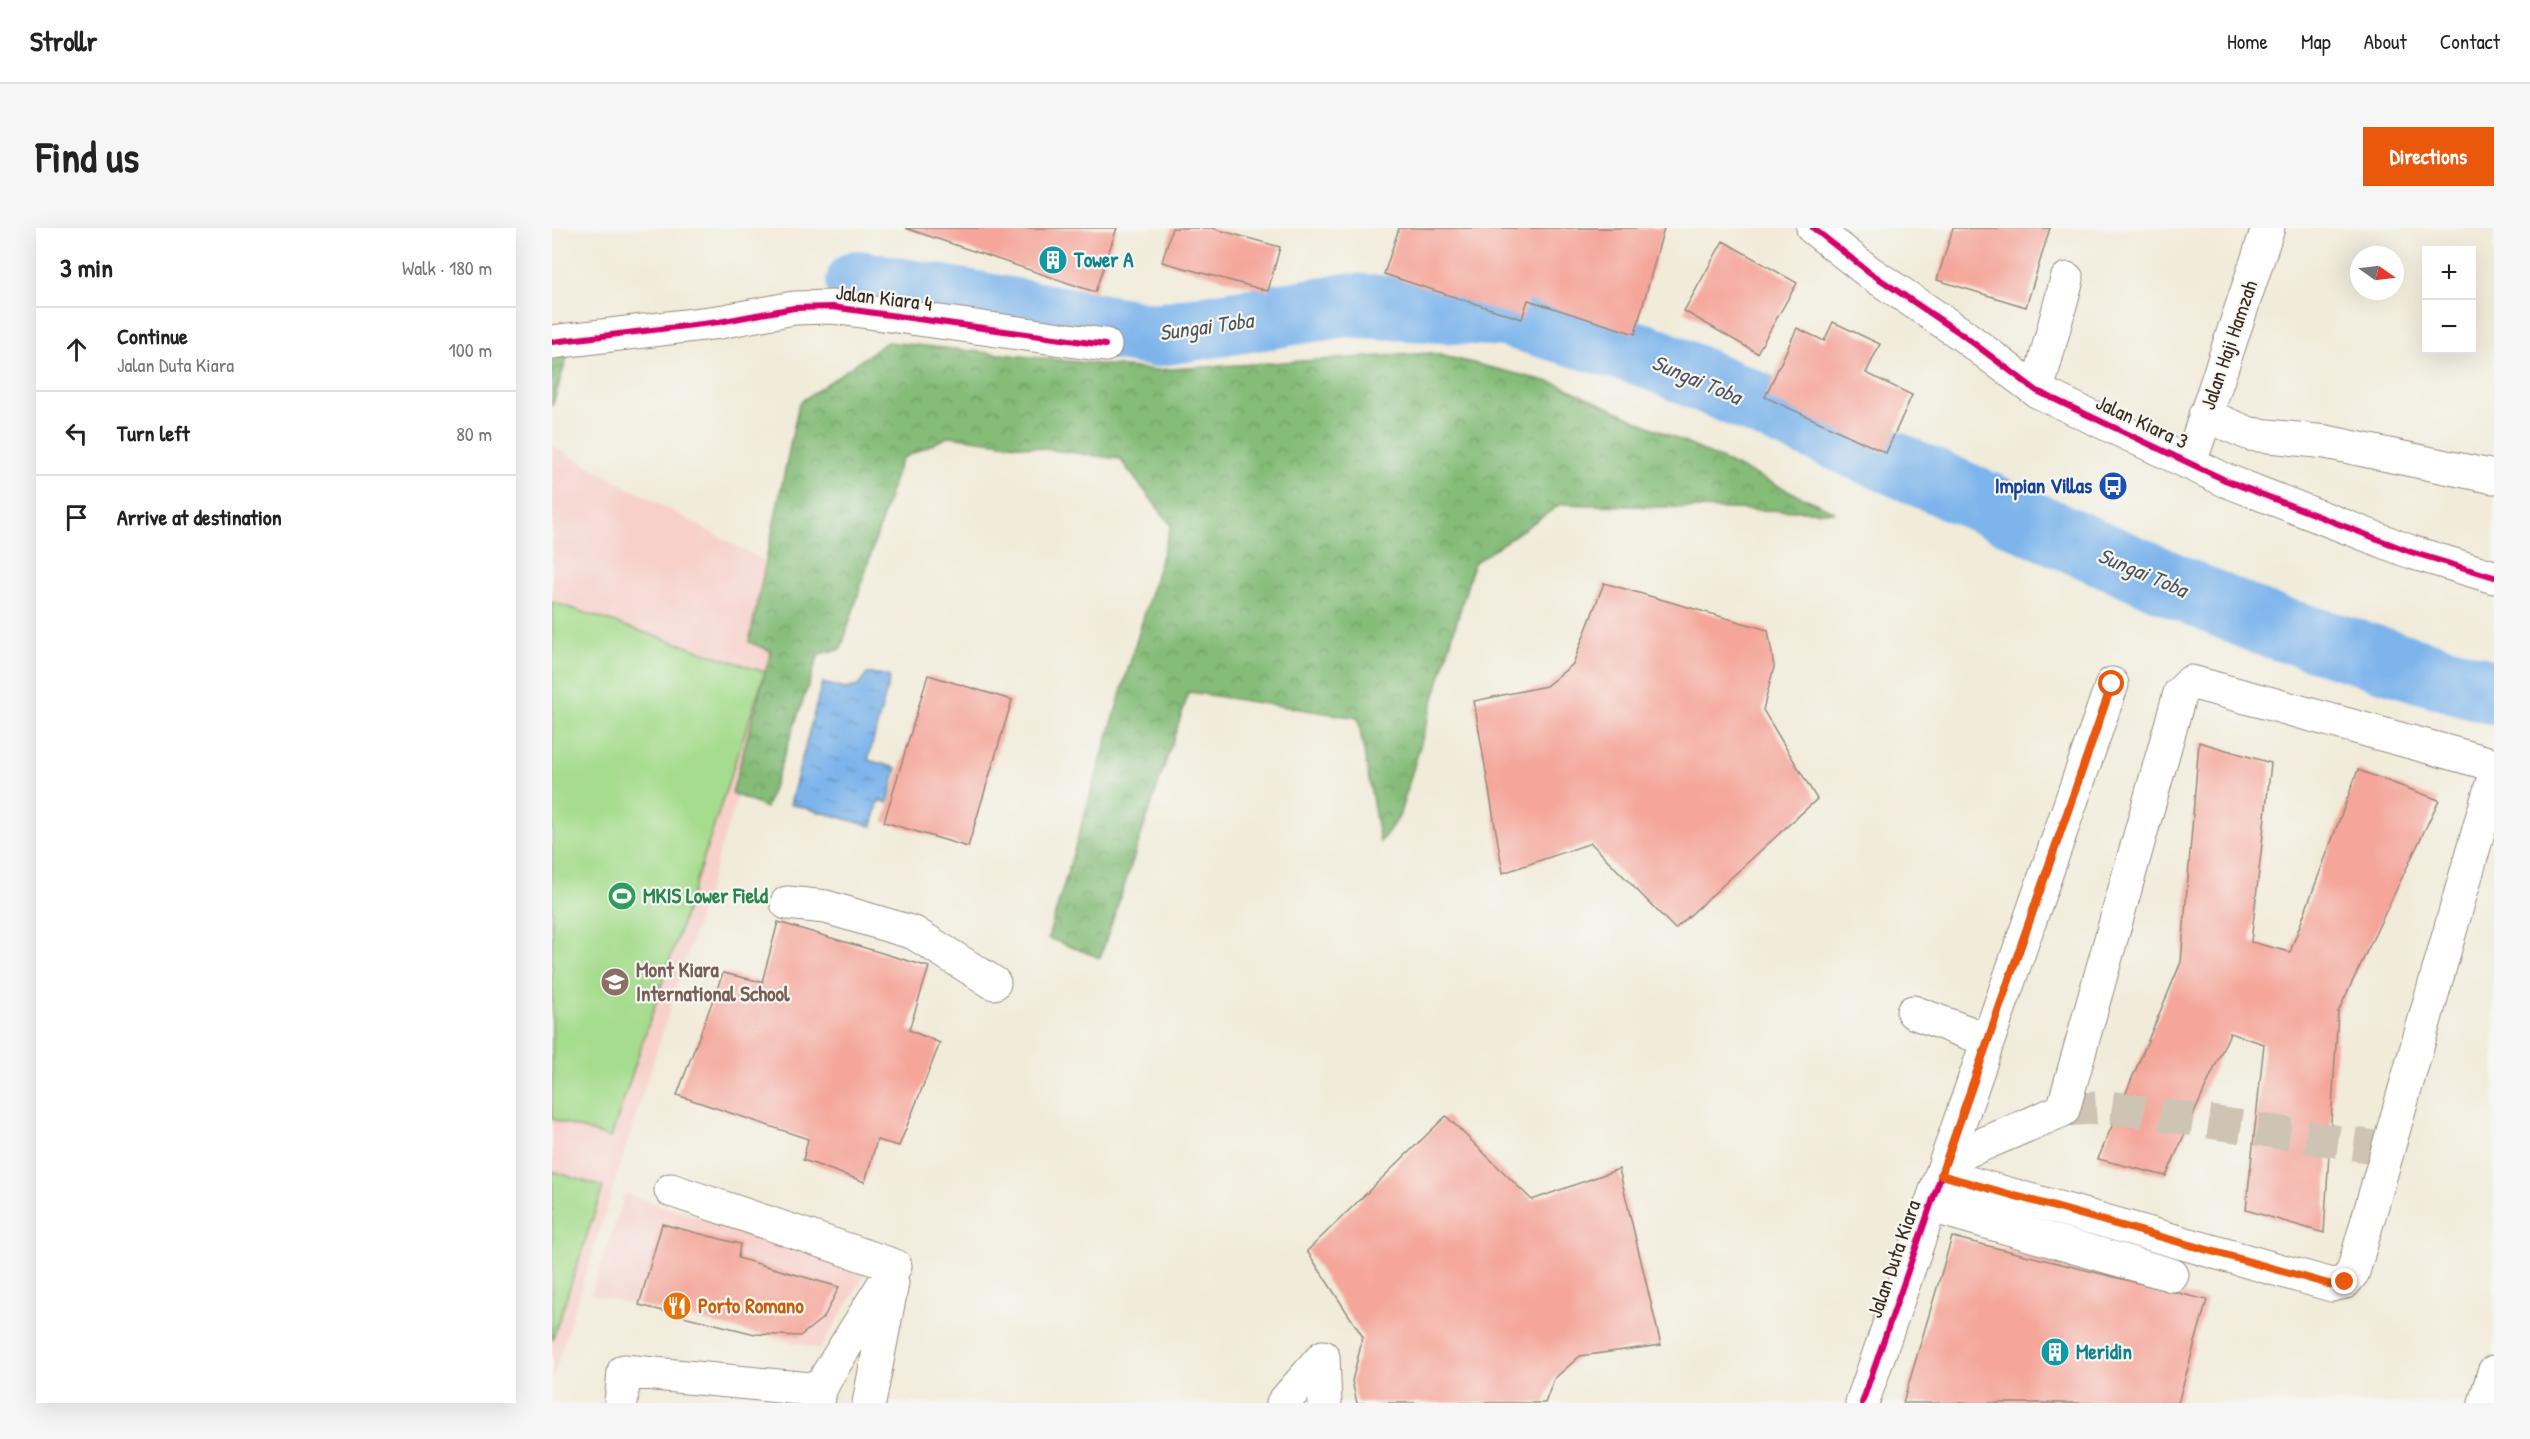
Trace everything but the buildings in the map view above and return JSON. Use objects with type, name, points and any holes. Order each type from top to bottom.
[{"type":"main road","name":"Jalan Kiara 3","points":[[1813,228],[1869,272],[1960,333],[2037,391],[2225,480],[2410,552],[2494,577]]},
{"type":"main road","name":"Jalan Haji Hamzah","points":[[2190,463],[2268,228]]},
{"type":"main road","points":[[2037,391],[2067,279]]},
{"type":"main road","name":"Jalan Kiara 4","points":[[552,342],[719,322],[794,308],[832,307],[1105,345]]},
{"type":"main road","points":[[2205,415],[2250,434],[2326,442],[2494,477]]},
{"type":"main road","points":[[2191,682],[2484,762],[2494,768],[2493,780],[2353,1272],[2345,1282],[2332,1285],[1944,1168],[2063,1110],[2180,693],[2191,682]]},
{"type":"main road","name":"Jalan Duta Kiara","points":[[1862,1403],[2112,684]]},
{"type":"main road","points":[[787,903],[826,907],[914,933],[994,983]]},
{"type":"main road","points":[[1913,1012],[1988,1040]]},
{"type":"main road","points":[[671,1190],[895,1266]]},
{"type":"main road","points":[[1931,1206],[2172,1275]]},
{"type":"main road","points":[[621,1403],[624,1371],[819,1396],[895,1266]]},
{"type":"main road","points":[[869,1403],[895,1266]]},
{"type":"main road","points":[[1283,1403],[1323,1357],[1325,1403]]},
{"type":"main road","points":[[2485,1403],[2494,1372]]},
{"type":"shaded area","name":"Mont Kiara International School","points":[[552,446],[805,583],[552,1380]]},
{"type":"shaded area","points":[[625,1194],[868,1270],[820,1349],[591,1294]]},
{"type":"green space","points":[[887,342],[1155,370],[1432,353],[1558,384],[1835,512],[1561,504],[1474,563],[1399,817],[1380,842],[1358,718],[1189,692],[1100,958],[1048,938],[1171,525],[1120,459],[950,436],[901,459],[841,649],[819,654],[766,808],[732,793],[771,651],[749,642],[799,403]]},
{"type":"green space","points":[[568,354],[552,407],[552,356]]},
{"type":"green space","name":"MKIS Lower Field","points":[[552,602],[765,672],[611,1138],[552,1119]]},
{"type":"green space","points":[[552,1171],[603,1187],[552,1341]]},
{"type":"water","points":[[867,674],[890,677],[868,760],[897,768],[888,803],[879,800],[872,826],[790,804],[822,683],[845,689],[858,686]]},
{"type":"waterway","name":"Sungai Toba","points":[[858,282],[1154,335],[1346,305],[1506,315],[1647,356],[2261,623],[2494,693]]},
{"type":"tunnel","points":[[2063,1110],[2110,1107],[2388,1149]]},
{"type":"cycle path","points":[[1813,228],[1869,272],[1960,333],[2037,391],[2225,480],[2411,552],[2494,577]]},
{"type":"cycle path","points":[[552,342],[719,322],[794,308],[832,307],[1105,345]]},
{"type":"cycle path","points":[[1862,1403],[2112,684]]},
{"type":"place","name":"Tower A","points":[[1053,260]]},
{"type":"place","name":"Impian Villas","points":[[2113,486]]},
{"type":"place","name":"MKIS Lower Field","points":[[622,896]]},
{"type":"place","name":"Mont Kiara International School","points":[[615,982]]},
{"type":"place","name":"Porto Romano","points":[[677,1306]]},
{"type":"place","name":"Meridin","points":[[2055,1352]]},
{"type":"route","points":[[2112,684],[1941,1175],[2332,1285],[2345,1282]]}]
